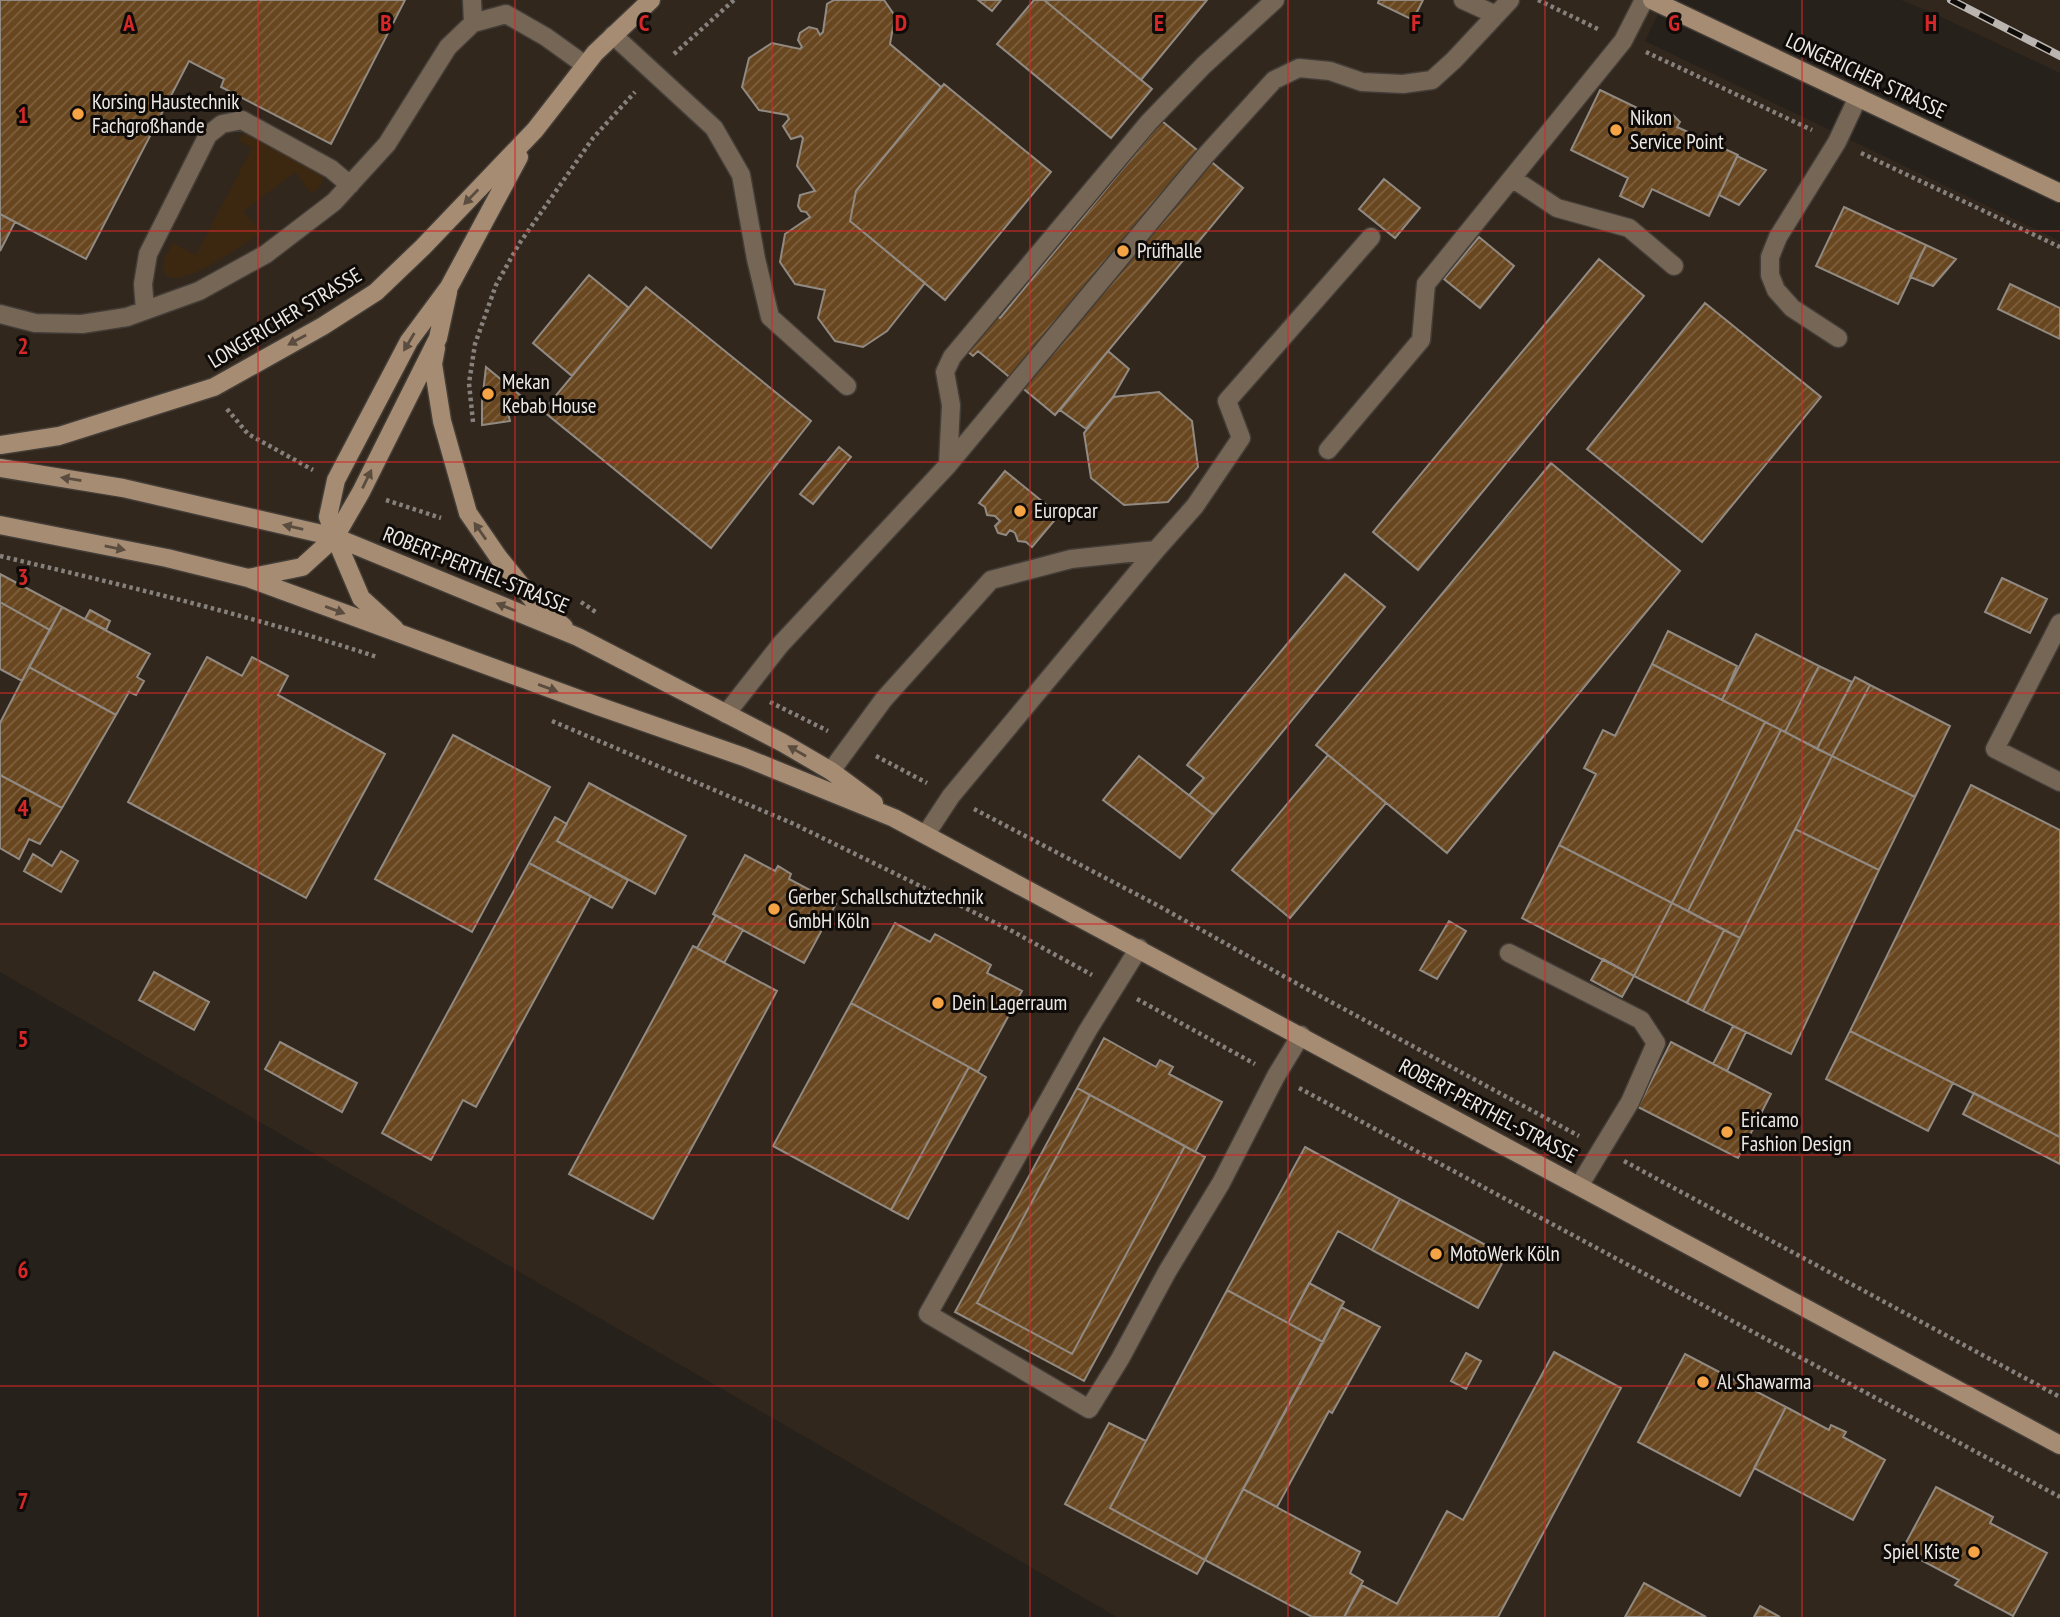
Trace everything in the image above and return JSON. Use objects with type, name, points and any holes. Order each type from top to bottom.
[{"type":"street","name":"LONGERICHER STRASSE","points":[[0,445],[59,436],[214,387],[323,326],[376,292],[535,130],[585,65],[651,0]]},
{"type":"street","name":"LONGERICHER STRASSE","points":[[1653,0],[2060,193]]},
{"type":"street","name":"LONGERICHER STRASSE","points":[[401,634],[361,598],[335,537],[328,517],[336,480],[409,341],[449,286],[492,203],[535,130]]},
{"type":"street","name":"LONGERICHER STRASSE","points":[[449,286],[433,364],[442,421],[467,513],[533,600],[574,636]]},
{"type":"street","name":"LONGERICHER STRASSE","points":[[248,578],[302,567],[335,537],[361,492],[438,338]]},
{"type":"street","name":"ROBERT-PERTHEL-STRASSE","points":[[0,468],[123,488],[335,537],[574,636],[783,743],[831,771],[894,818]]},
{"type":"street","name":"ROBERT-PERTHEL-STRASSE","points":[[0,525],[167,558],[248,578],[744,757],[894,818],[2060,1445]]},
{"type":"lane","points":[[472,0],[474,23]]},
{"type":"lane","points":[[948,466],[951,405],[945,372],[952,356],[1149,122],[1204,65],[1275,0]]},
{"type":"lane","points":[[1463,0],[1496,15]]},
{"type":"lane","points":[[726,714],[781,644],[948,466],[1205,156],[1274,80],[1299,68],[1330,71],[1362,82],[1403,84],[1432,80],[1510,0]]},
{"type":"lane","points":[[1328,450],[1421,340],[1426,284],[1623,41],[1644,0]]},
{"type":"lane","points":[[0,314],[35,323],[82,324],[127,317],[199,291],[266,254],[334,202],[387,144],[448,47],[474,23],[506,14],[546,37],[585,65]]},
{"type":"lane","points":[[613,35],[652,74],[714,128],[741,176],[770,317],[847,386]]},
{"type":"lane","points":[[1838,338],[1792,308],[1776,290],[1770,275],[1770,257],[1778,237],[1837,142],[1858,97]]},
{"type":"lane","points":[[145,310],[143,284],[148,254],[208,135],[222,124],[242,120],[331,169],[350,185]]},
{"type":"lane","points":[[1512,178],[1557,208],[1629,228],[1674,266]]},
{"type":"lane","points":[[926,834],[951,796],[1195,506],[1241,438],[1227,401],[1371,237]]},
{"type":"lane","points":[[831,771],[884,699],[991,580],[1071,559],[1156,550]]},
{"type":"lane","points":[[2060,623],[1995,750],[2060,782]]},
{"type":"lane","points":[[1139,948],[1087,1030],[928,1314],[1089,1409],[1221,1183],[1276,1076],[1301,1035]]},
{"type":"lane","points":[[1509,953],[1642,1020],[1656,1043],[1630,1102],[1579,1186]]},
{"type":"path","points":[[474,435],[469,383],[475,344],[496,285],[519,244],[593,138],[652,74],[734,0]]},
{"type":"path","points":[[1538,0],[2060,247]]},
{"type":"path","points":[[0,556],[146,590],[282,626],[390,662]]},
{"type":"path","points":[[570,595],[602,617]]},
{"type":"path","points":[[745,689],[1157,905],[2060,1397]]},
{"type":"shaded area","points":[[0,0],[1665,0],[1645,41],[2060,241],[2060,1617],[1117,1617],[0,972]]},
{"type":"shaded area","points":[[1901,0],[2060,0],[2060,73],[1935,14]]},
{"type":"shaded area","points":[[245,133],[319,170],[323,178],[320,187],[311,193],[295,172],[244,211],[261,233],[202,269],[177,278],[168,277],[163,264],[173,243],[196,255],[252,148],[238,140]]},
{"type":"building","points":[[0,0],[405,0],[331,144],[221,87],[224,79],[189,61],[86,259],[0,214]]},
{"type":"building","points":[[834,0],[884,0],[895,16],[890,44],[941,87],[856,191],[850,221],[925,283],[887,331],[863,347],[835,341],[818,318],[825,290],[795,284],[780,262],[785,234],[810,217],[798,206],[800,195],[815,191],[797,166],[803,138],[801,136],[791,139],[783,126],[789,119],[787,115],[759,110],[742,87],[749,58],[772,43],[800,49],[800,33],[809,27],[817,29],[820,35],[823,32],[827,4]]},
{"type":"building","points":[[978,0],[1001,0],[992,11]]},
{"type":"building","points":[[1034,0],[1044,0],[1152,89],[1111,138],[997,44]]},
{"type":"building","points":[[1044,0],[1207,0],[1141,80]]},
{"type":"building","points":[[1379,0],[1423,0],[1413,20],[1378,3]]},
{"type":"building","points":[[944,84],[1051,172],[945,300],[850,221],[856,191]]},
{"type":"building","points":[[1600,90],[1660,119],[1663,114],[1672,114],[1680,122],[1677,127],[1738,155],[1709,216],[1652,189],[1643,207],[1620,196],[1628,178],[1571,150]]},
{"type":"building","name":"Prüfhalle","points":[[1162,121],[1243,188],[1055,415],[978,351],[973,356],[966,350],[995,314],[1000,318]]},
{"type":"building","points":[[1737,156],[1766,170],[1739,205],[1719,195]]},
{"type":"building","points":[[1384,179],[1420,208],[1395,238],[1359,209]]},
{"type":"building","points":[[1844,207],[1926,245],[1898,304],[1816,266]]},
{"type":"building","points":[[0,214],[15,222],[0,251]]},
{"type":"building","points":[[1479,237],[1514,266],[1480,308],[1444,279]]},
{"type":"building","points":[[1926,245],[1956,259],[1933,286],[1910,277]]},
{"type":"building","points":[[1599,259],[1644,296],[1418,570],[1373,532]]},
{"type":"building","points":[[589,275],[629,308],[572,376],[533,343]]},
{"type":"building","points":[[2010,284],[2060,308],[2060,339],[1998,309]]},
{"type":"building","points":[[646,287],[811,421],[711,548],[543,411]]},
{"type":"building","points":[[1705,303],[1821,397],[1702,542],[1587,449]]},
{"type":"building","points":[[1108,351],[1129,369],[1113,397],[1086,429],[1060,410]]},
{"type":"building","points":[[486,367],[521,396],[508,413],[510,421],[482,425]]},
{"type":"building","points":[[1159,392],[1192,421],[1198,467],[1168,502],[1124,505],[1091,478],[1084,433],[1113,397]]},
{"type":"building","points":[[839,447],[851,457],[813,504],[800,494]]},
{"type":"building","points":[[1551,463],[1680,571],[1447,853],[1316,745]]},
{"type":"building","name":"Europcar","points":[[1005,471],[1059,515],[1032,547],[1026,542],[1018,541],[1015,533],[1010,530],[1006,535],[998,533],[995,526],[1000,521],[995,516],[987,515],[985,507],[979,503]]},
{"type":"building","points":[[0,574],[62,607],[50,630],[0,602]]},
{"type":"building","points":[[1345,574],[1385,607],[1214,815],[1189,795],[1204,778],[1187,765]]},
{"type":"building","points":[[2002,578],[2047,599],[2030,633],[1985,612]]},
{"type":"building","points":[[0,602],[50,630],[22,681],[0,669]]},
{"type":"building","points":[[62,607],[150,654],[137,677],[144,681],[136,695],[129,692],[116,715],[29,667]]},
{"type":"building","points":[[90,610],[110,621],[106,630],[85,619]]},
{"type":"building","points":[[1668,631],[1737,666],[1722,700],[1652,664]]},
{"type":"building","points":[[1756,634],[1819,666],[1785,732],[1722,700]]},
{"type":"building","points":[[207,657],[242,676],[252,657],[288,676],[278,695],[385,754],[306,898],[128,802]]},
{"type":"building","points":[[1652,664],[1765,722],[1672,903],[1559,845],[1596,774],[1584,768],[1603,730],[1615,736]]},
{"type":"building","points":[[1819,666],[1852,682],[1817,749],[1785,732]]},
{"type":"building","points":[[29,667],[116,715],[62,808],[0,775],[0,723]]},
{"type":"building","points":[[1855,677],[1870,685],[1832,756],[1817,749]]},
{"type":"building","points":[[1870,685],[1950,726],[1915,797],[1832,756]]},
{"type":"building","points":[[1765,722],[1781,730],[1688,911],[1672,903]]},
{"type":"building","points":[[1781,730],[1832,756],[1740,938],[1688,911]]},
{"type":"building","points":[[453,735],[550,787],[472,932],[375,879]]},
{"type":"building","points":[[1328,755],[1386,803],[1290,918],[1232,870]]},
{"type":"building","points":[[1139,756],[1214,815],[1180,858],[1103,800]]},
{"type":"building","points":[[1832,756],[1915,797],[1879,870],[1795,829]]},
{"type":"building","points":[[0,775],[62,808],[40,844],[29,839],[19,859],[0,848]]},
{"type":"building","points":[[589,783],[686,836],[655,894],[557,841]]},
{"type":"building","points":[[1971,785],[2060,830],[2060,1137],[1850,1031]]},
{"type":"building","points":[[555,817],[567,824],[557,841],[628,880],[612,908],[529,863]]},
{"type":"building","points":[[1795,829],[1879,870],[1791,1054],[1703,1011]]},
{"type":"building","points":[[1559,845],[1672,903],[1634,976],[1522,918]]},
{"type":"building","points":[[61,851],[78,861],[61,892],[24,871],[33,854],[52,866]]},
{"type":"building","name":"Gerber Schallschutztechnik GmbH Köln","points":[[745,855],[775,871],[778,866],[791,874],[789,879],[836,904],[804,963],[713,914]]},
{"type":"building","points":[[529,863],[591,896],[476,1107],[463,1100],[431,1160],[382,1133]]},
{"type":"building","points":[[1672,903],[1724,930],[1687,1003],[1634,976]]},
{"type":"building","points":[[716,915],[743,930],[724,963],[697,948]]},
{"type":"building","points":[[1449,921],[1466,931],[1437,979],[1420,970]]},
{"type":"building","points":[[895,923],[930,942],[935,934],[991,965],[987,973],[1022,991],[978,1072],[851,1003]]},
{"type":"building","points":[[1724,930],[1740,938],[1703,1011],[1687,1003]]},
{"type":"building","points":[[693,946],[777,991],[653,1219],[569,1174]]},
{"type":"building","points":[[1603,959],[1634,976],[1622,997],[1591,980]]},
{"type":"building","points":[[154,972],[209,1002],[194,1030],[139,1000]]},
{"type":"building","points":[[851,1003],[969,1067],[891,1210],[773,1146]]},
{"type":"building","points":[[1733,1026],[1746,1032],[1727,1071],[1713,1064]]},
{"type":"building","points":[[1850,1031],[1953,1083],[1928,1131],[1826,1079]]},
{"type":"building","points":[[1104,1038],[1156,1067],[1160,1060],[1173,1067],[1169,1074],[1222,1102],[1195,1152],[1077,1088]]},
{"type":"building","points":[[280,1042],[357,1083],[342,1112],[265,1069]]},
{"type":"building","points":[[1671,1042],[1771,1094],[1738,1158],[1638,1107]]},
{"type":"building","points":[[969,1067],[986,1077],[908,1219],[891,1210]]},
{"type":"building","points":[[1077,1088],[1090,1095],[977,1303],[1072,1354],[1185,1146],[1205,1157],[1084,1381],[955,1312]]},
{"type":"building","points":[[1974,1093],[2060,1137],[2060,1164],[1963,1114]]},
{"type":"building","points":[[1090,1095],[1185,1146],[1072,1354],[977,1303]]},
{"type":"building","points":[[1305,1147],[1400,1199],[1372,1250],[1338,1231],[1288,1323],[1227,1290]]},
{"type":"building","points":[[1400,1199],[1506,1256],[1478,1308],[1372,1250]]},
{"type":"building","points":[[1309,1283],[1344,1302],[1323,1342],[1288,1323]]},
{"type":"building","points":[[1227,1290],[1323,1342],[1205,1560],[1110,1508]]},
{"type":"building","points":[[1341,1307],[1380,1327],[1332,1413],[1329,1411],[1277,1507],[1243,1489]]},
{"type":"building","points":[[1554,1352],[1621,1388],[1498,1617],[1344,1617],[1362,1585],[1397,1604],[1447,1511],[1463,1520]]},
{"type":"building","points":[[1466,1353],[1481,1361],[1466,1389],[1451,1381]]},
{"type":"building","points":[[1685,1354],[1786,1407],[1740,1496],[1638,1442]]},
{"type":"building","points":[[1786,1407],[1829,1430],[1831,1425],[1846,1432],[1843,1437],[1885,1460],[1853,1520],[1754,1468]]},
{"type":"building","points":[[1109,1423],[1146,1441],[1110,1508],[1205,1560],[1197,1574],[1065,1504]]},
{"type":"building","name":"Spiel Kiste","points":[[1936,1487],[1993,1517],[1990,1523],[2047,1553],[2013,1616],[1955,1585],[1959,1580],[1902,1550]]},
{"type":"building","points":[[1243,1489],[1360,1552],[1350,1573],[1363,1581],[1344,1617],[1312,1617],[1205,1560]]},
{"type":"building","points":[[1644,1583],[1706,1617],[1625,1617]]},
{"type":"building","points":[[1760,1606],[1780,1617],[1754,1617]]},
{"type":"railway","points":[[1951,0],[2060,56]]},
{"type":"place","name":"Korsing Haustechnik Fachgroßhande","points":[[78,114]]},
{"type":"place","name":"Nikon Service Point","points":[[1616,130]]},
{"type":"place","name":"Prüfhalle","points":[[1123,251]]},
{"type":"place","name":"Mekan Kebab House","points":[[488,394]]},
{"type":"place","name":"Europcar","points":[[1020,511]]},
{"type":"place","name":"Gerber Schallschutztechnik GmbH Köln","points":[[774,909]]},
{"type":"place","name":"Dein Lagerraum","points":[[938,1003]]},
{"type":"place","name":"Ericamo Fashion Design","points":[[1727,1132]]},
{"type":"place","name":"MotoWerk Köln","points":[[1436,1254]]},
{"type":"place","name":"Al Shawarma","points":[[1703,1382]]},
{"type":"place","name":"Spiel Kiste","points":[[1974,1552]]}]
